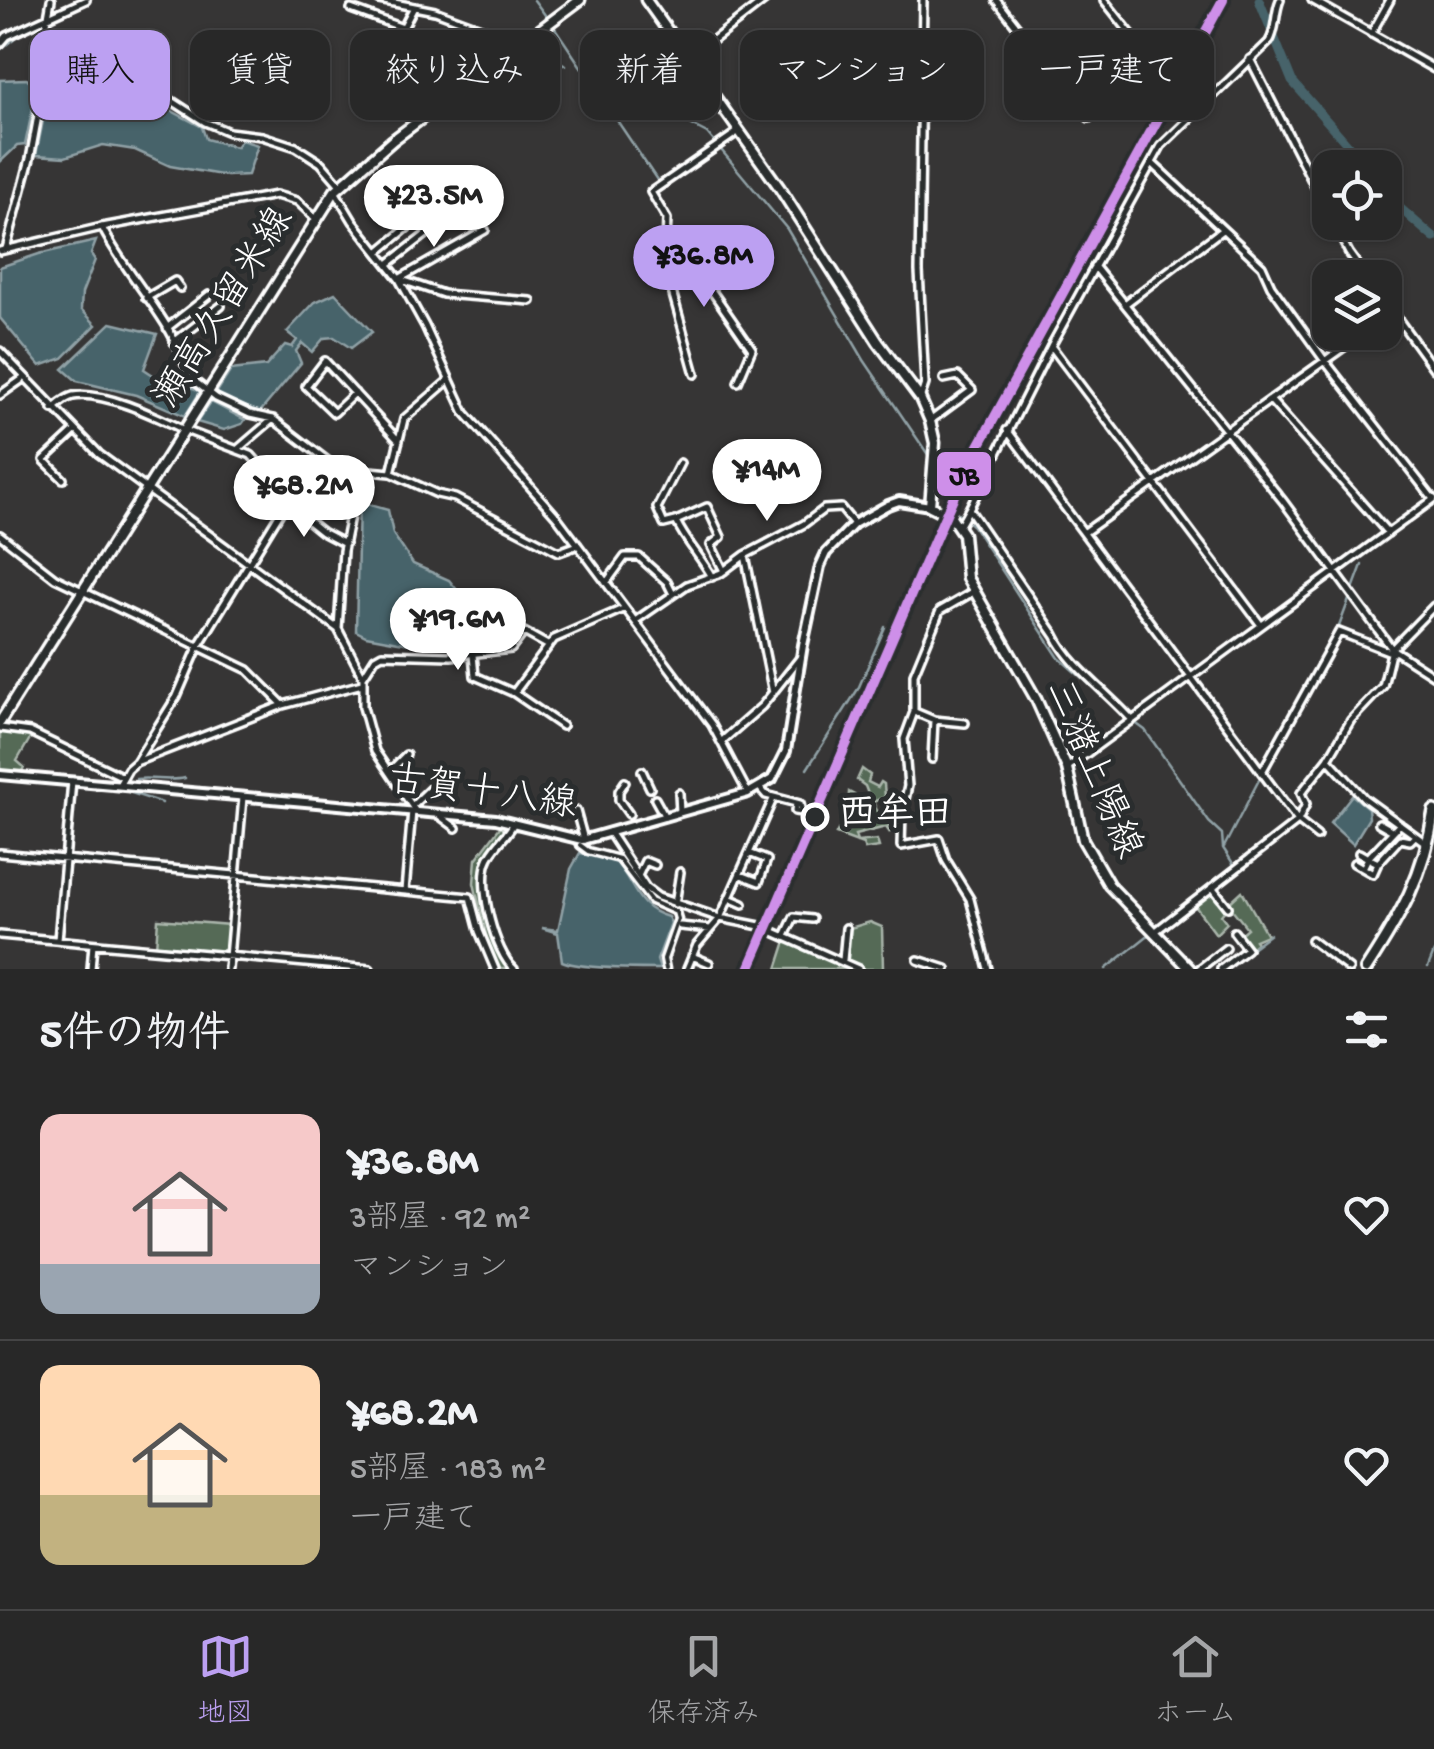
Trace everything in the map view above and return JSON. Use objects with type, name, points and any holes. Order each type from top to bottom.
[{"type":"highway","points":[[1366,969],[1409,900],[1431,840],[1434,813]]},
{"type":"main road","name":"瀬高久留米線","points":[[540,30],[580,0]]},
{"type":"main road","points":[[646,0],[668,30]]},
{"type":"main road","points":[[720,104],[786,197],[885,352],[920,398],[930,421],[935,452],[930,506]]},
{"type":"main road","name":"瀬高久留米線","points":[[0,725],[316,218],[337,188],[419,120]]},
{"type":"main road","points":[[760,788],[772,779],[786,751],[820,566],[833,544],[854,524],[899,502],[940,511]]},
{"type":"main road","points":[[952,518],[959,526]]},
{"type":"main road","name":"三潴上陽線","points":[[959,526],[964,538],[964,567],[1036,699],[1067,768],[1078,824],[1090,854],[1109,885],[1190,969]]},
{"type":"main road","name":"古賀十八線","points":[[0,775],[413,810],[514,823],[582,842],[760,788]]},
{"type":"street","points":[[46,30],[51,0]]},
{"type":"street","points":[[0,44],[7,36],[48,15],[86,0]]},
{"type":"street","points":[[379,0],[435,11],[487,30]]},
{"type":"street","points":[[720,35],[765,0]]},
{"type":"street","points":[[920,398],[925,384],[919,271],[923,0]]},
{"type":"street","points":[[996,0],[1020,30]]},
{"type":"street","points":[[1104,0],[1128,30]]},
{"type":"street","points":[[959,526],[1050,346],[1161,146],[1274,33],[1280,0]]},
{"type":"street","points":[[1312,0],[1434,70]]},
{"type":"street","points":[[1371,34],[1390,0]]},
{"type":"street","points":[[351,9],[403,28],[414,8]]},
{"type":"street","points":[[1250,59],[1312,181]]},
{"type":"street","points":[[170,100],[204,122],[229,132],[296,146],[321,163],[353,221],[399,279],[472,422],[578,545],[626,608],[721,742],[748,794]]},
{"type":"street","points":[[38,120],[3,250],[276,195],[297,201],[316,218]]},
{"type":"street","points":[[696,374],[665,266],[667,219],[651,192],[739,131]]},
{"type":"street","points":[[1067,768],[1434,499],[1325,361],[1262,266],[1152,164]]},
{"type":"street","points":[[378,252],[466,179]]},
{"type":"street","points":[[388,264],[460,208]]},
{"type":"street","points":[[102,228],[116,256],[167,328],[188,376],[208,391],[250,414],[273,420],[328,462],[392,473],[437,494],[456,498],[560,552],[578,545]]},
{"type":"street","points":[[399,279],[484,230]]},
{"type":"street","points":[[1125,304],[1222,230]]},
{"type":"street","points":[[666,234],[675,238],[752,348],[738,382]]},
{"type":"street","points":[[1094,266],[1283,501],[1393,651]]},
{"type":"street","points":[[399,279],[443,294],[531,301]]},
{"type":"street","points":[[146,298],[175,281],[180,288]]},
{"type":"street","points":[[167,328],[208,295]]},
{"type":"street","points":[[174,342],[221,306]]},
{"type":"street","points":[[1402,323],[1434,369]]},
{"type":"street","points":[[1050,346],[1261,625]]},
{"type":"street","points":[[1085,532],[1341,350]]},
{"type":"street","points":[[0,351],[99,454],[338,630],[362,681],[374,750],[413,810]]},
{"type":"street","points":[[354,393],[334,413],[306,386],[324,361],[354,393],[399,441]]},
{"type":"street","points":[[930,421],[972,390],[958,376],[944,379]]},
{"type":"street","points":[[0,395],[24,378]]},
{"type":"street","points":[[392,473],[404,419],[449,380]]},
{"type":"street","points":[[54,410],[69,396],[88,396],[147,412],[238,449],[251,455],[277,484],[286,503],[322,532],[345,544]]},
{"type":"street","points":[[1271,401],[1388,533]]},
{"type":"street","points":[[238,449],[273,420]]},
{"type":"street","points":[[1008,430],[1298,821],[1318,836]]},
{"type":"street","points":[[63,479],[44,460],[76,431]]},
{"type":"street","points":[[680,463],[657,508],[664,524],[708,507],[721,537],[711,546],[724,572]]},
{"type":"street","points":[[338,630],[345,544],[360,470]]},
{"type":"street","points":[[118,786],[177,696],[198,645],[286,503]]},
{"type":"street","points":[[635,621],[687,585],[724,572],[745,554],[824,510],[841,508],[854,524]]},
{"type":"street","points":[[969,509],[1064,652],[1132,720]]},
{"type":"street","points":[[676,520],[686,542],[700,556],[712,578]]},
{"type":"street","points":[[0,534],[55,578],[248,670],[283,704]]},
{"type":"street","points":[[745,554],[773,693]]},
{"type":"street","points":[[606,583],[625,557],[640,557],[667,582],[673,594]]},
{"type":"street","points":[[976,590],[940,612],[914,674],[914,712],[904,738],[908,786],[901,846],[939,839],[949,866],[970,899],[988,969]]},
{"type":"street","points":[[1156,931],[1298,821],[1306,804],[1301,792],[1352,720],[1384,686],[1393,651],[1434,606]]},
{"type":"street","points":[[514,693],[554,639],[626,608]]},
{"type":"street","points":[[136,762],[283,704],[362,681],[375,658],[382,654],[473,654],[512,648],[524,632],[548,646]]},
{"type":"street","points":[[1262,770],[1339,632],[1393,651],[1434,676]]},
{"type":"street","points":[[473,654],[475,676],[514,693],[562,726]]},
{"type":"street","points":[[721,742],[773,693],[802,655]]},
{"type":"street","points":[[914,712],[934,720],[966,722]]},
{"type":"street","points":[[932,759],[934,720]]},
{"type":"street","points":[[0,725],[30,732],[122,777]]},
{"type":"street","points":[[388,772],[406,755]]},
{"type":"street","points":[[1328,759],[1364,798],[1415,836],[1431,840]]},
{"type":"street","points":[[642,771],[650,788]]},
{"type":"street","points":[[58,940],[72,781]]},
{"type":"street","points":[[626,782],[619,791],[619,800],[629,814]]},
{"type":"street","points":[[405,891],[413,810],[434,785]]},
{"type":"street","points":[[760,788],[766,795],[796,803]]},
{"type":"street","points":[[679,793],[680,812]]},
{"type":"street","points":[[228,969],[244,797]]},
{"type":"street","points":[[687,969],[697,945],[720,918],[774,797]]},
{"type":"street","points":[[654,799],[665,817]]},
{"type":"street","points":[[576,811],[582,842],[588,850],[619,859],[651,901],[676,912],[678,919],[664,959],[666,969]]},
{"type":"street","points":[[436,814],[456,828]]},
{"type":"street","points":[[1379,822],[1406,840]]},
{"type":"street","points":[[514,823],[487,861],[484,886],[492,929],[508,965],[514,969]]},
{"type":"street","points":[[1363,868],[1400,823]]},
{"type":"street","points":[[609,832],[658,898],[760,926],[858,969]]},
{"type":"street","points":[[1374,834],[1386,855]]},
{"type":"street","points":[[1354,863],[1373,874],[1400,839],[1410,842],[1415,836]]},
{"type":"street","points":[[1365,842],[1394,846]]},
{"type":"street","points":[[740,875],[759,882],[767,860],[750,853]]},
{"type":"street","points":[[1359,853],[1378,863]]},
{"type":"street","points":[[0,854],[472,898],[479,932],[495,969]]},
{"type":"street","points":[[638,876],[645,860],[655,866]]},
{"type":"street","points":[[675,904],[680,872]]},
{"type":"street","points":[[1214,888],[1228,906]]},
{"type":"street","points":[[729,898],[743,904]]},
{"type":"street","points":[[785,936],[794,917],[812,918]]},
{"type":"street","points":[[680,926],[710,929]]},
{"type":"street","points":[[843,961],[846,928]]},
{"type":"street","points":[[1220,969],[1246,950],[1234,932]]},
{"type":"street","points":[[0,935],[370,969]]},
{"type":"street","points":[[1310,940],[1350,969]]},
{"type":"street","points":[[91,969],[93,944]]},
{"type":"street","points":[[1199,969],[1226,948]]},
{"type":"street","points":[[692,956],[708,963]]},
{"type":"street","points":[[918,960],[946,969]]},
{"type":"green space","points":[[0,731],[32,735],[17,761],[24,767],[21,773],[0,772]]},
{"type":"green space","points":[[862,769],[870,775],[868,782],[878,787],[881,782],[884,784],[885,797],[873,802],[879,815],[887,814],[890,833],[886,827],[855,835],[857,842],[836,834],[838,830],[846,833],[844,817],[862,827],[863,812],[848,812],[849,792],[860,805],[870,799],[865,786],[857,780]]},
{"type":"green space","points":[[503,823],[520,826],[493,857],[485,888],[494,931],[510,969],[499,969],[487,939],[474,883],[476,859]]},
{"type":"green space","points":[[877,840],[879,847],[865,849],[857,842]]},
{"type":"green space","points":[[1214,890],[1227,908],[1221,915],[1227,923],[1216,934],[1195,906]]},
{"type":"green space","points":[[1242,891],[1267,935],[1255,940],[1257,943],[1249,949],[1239,935],[1247,928],[1228,904]]},
{"type":"green space","points":[[158,919],[229,925],[226,954],[156,948]]},
{"type":"green space","points":[[870,922],[882,927],[883,969],[862,969],[845,960],[850,928]]},
{"type":"green space","points":[[786,941],[850,969],[777,969]]},
{"type":"water","points":[[0,80],[30,80],[30,120],[25,145],[17,146],[0,162]]},
{"type":"water","points":[[170,110],[202,127],[206,139],[236,147],[241,140],[258,145],[248,175],[227,176],[170,166],[135,150],[103,145],[65,157],[36,155],[43,120],[170,120]]},
{"type":"water","points":[[96,241],[91,254],[95,260],[82,293],[81,309],[96,325],[63,358],[40,366],[0,318],[0,267]]},
{"type":"water","points":[[335,293],[372,332],[351,348],[334,337],[324,338],[312,352],[302,343],[296,351],[301,363],[260,412],[215,395],[231,370],[266,366],[285,345],[292,347],[297,340],[287,332],[315,302]]},
{"type":"water","points":[[111,323],[157,334],[144,369],[167,382],[200,392],[185,416],[136,395],[77,381],[63,369]]},
{"type":"water","points":[[211,402],[245,420],[224,430],[197,422]]},
{"type":"water","points":[[359,502],[388,510],[393,534],[413,564],[449,580],[458,591],[494,601],[494,606],[455,613],[456,619],[441,628],[442,632],[425,647],[356,631]]},
{"type":"water","points":[[1352,795],[1368,808],[1369,818],[1353,844],[1330,823]]},
{"type":"water","points":[[580,853],[614,860],[642,901],[668,917],[671,923],[657,960],[660,969],[595,967],[562,961],[558,933],[542,928],[558,930],[571,869]]},
{"type":"waterway","points":[[365,0],[477,30]]},
{"type":"waterway","points":[[534,0],[548,19]]},
{"type":"waterway","points":[[1259,0],[1292,81],[1352,150]]},
{"type":"waterway","points":[[553,25],[657,180]]},
{"type":"waterway","points":[[0,50],[22,32]]},
{"type":"waterway","points":[[560,62],[566,65]]},
{"type":"waterway","points":[[682,120],[707,133],[787,229],[864,360],[931,459]]},
{"type":"waterway","points":[[1402,210],[1434,238]]},
{"type":"waterway","points":[[935,466],[945,475],[946,503],[973,526],[1059,658],[1120,711]]},
{"type":"waterway","points":[[1338,629],[1362,565]]},
{"type":"waterway","points":[[807,769],[858,689],[885,627]]},
{"type":"waterway","points":[[1134,722],[1145,730],[1209,822],[1222,834],[1223,848],[1236,868]]},
{"type":"waterway","points":[[1224,847],[1261,776]]},
{"type":"waterway","points":[[136,779],[185,778]]},
{"type":"waterway","points":[[75,785],[88,786]]},
{"type":"waterway","points":[[116,788],[162,803]]},
{"type":"waterway","points":[[1106,969],[1151,933]]},
{"type":"waterway","points":[[1250,949],[1270,934]]},
{"type":"waterway","points":[[1428,967],[1434,952]]},
{"type":"transit line","name":"JB","points":[[749,969],[962,477],[1223,0]]},
{"type":"place","name":"西牟田","points":[[815,817]]}]
